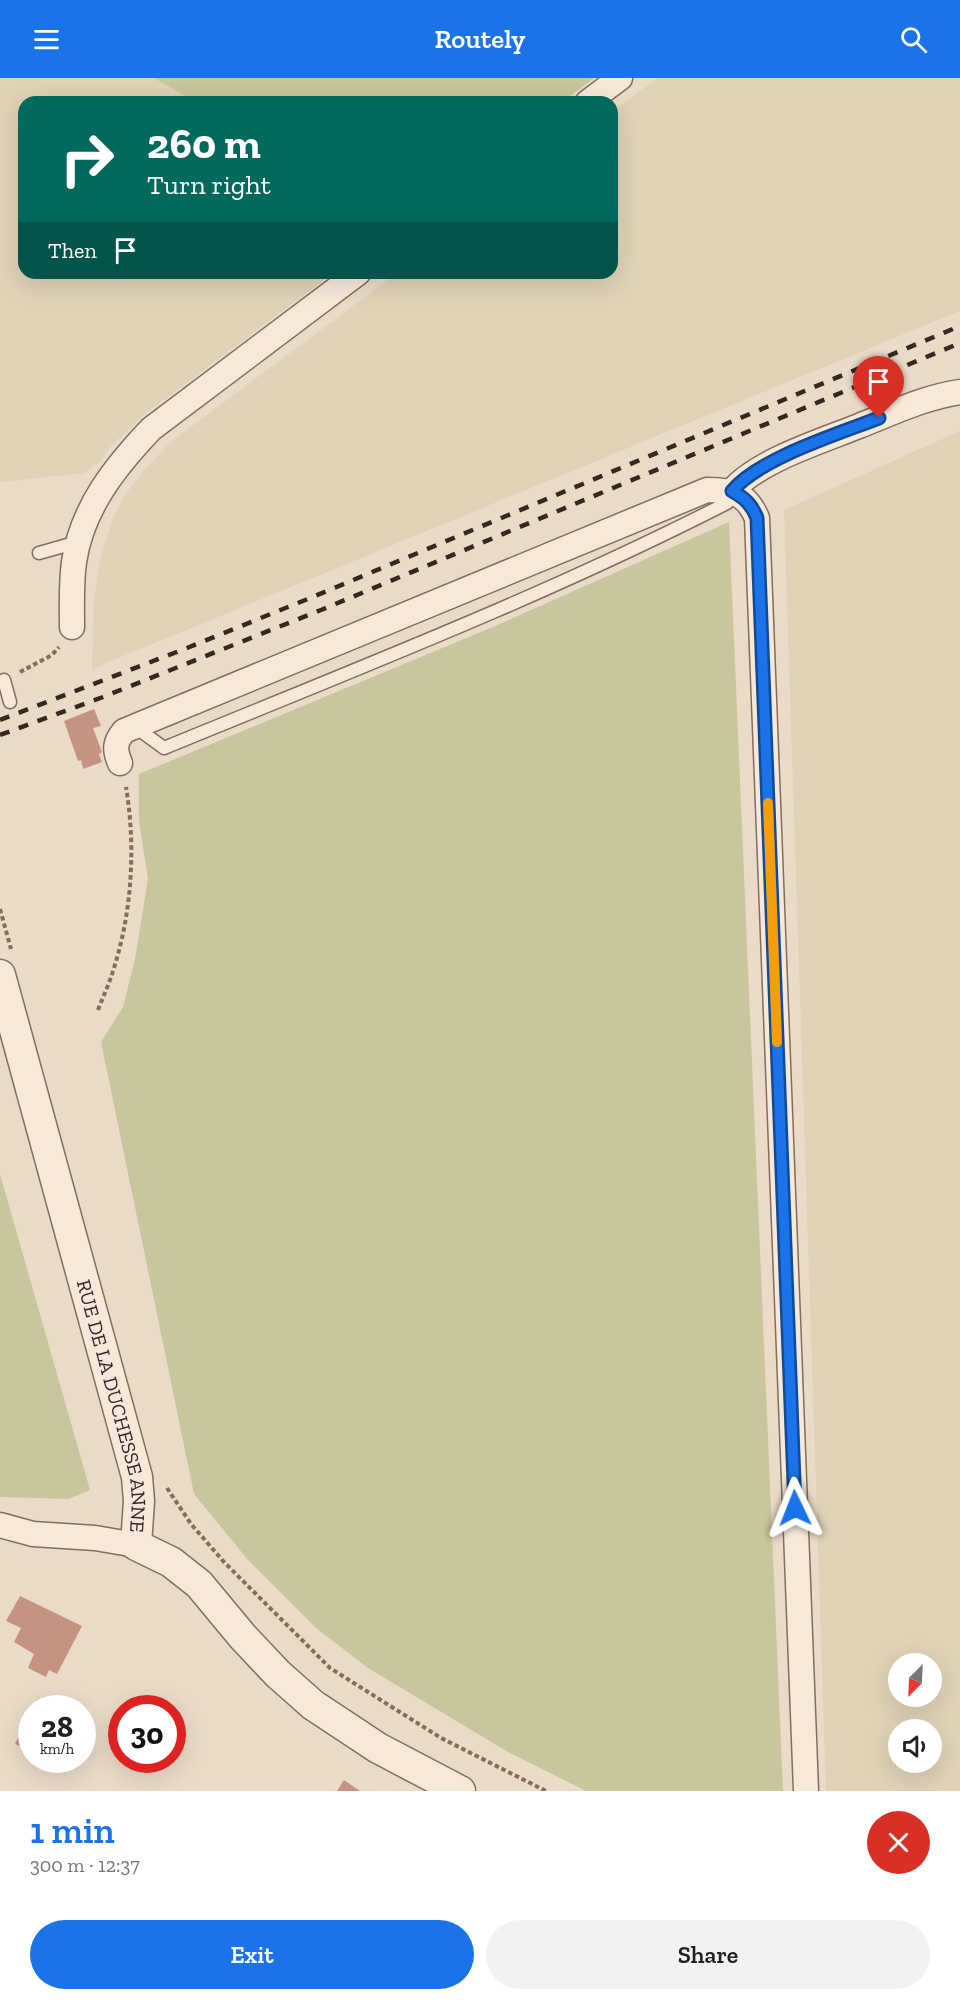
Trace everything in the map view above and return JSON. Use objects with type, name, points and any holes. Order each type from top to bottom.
[{"type":"street","points":[[596,96],[620,78]]},
{"type":"street","points":[[72,627],[74,564],[78,542],[98,493],[123,458],[151,429],[350,279]]},
{"type":"street","points":[[732,491],[742,480],[793,452],[922,401],[960,392]]},
{"type":"street","points":[[120,763],[115,751],[117,740],[124,731],[134,726],[707,490],[732,491],[741,495],[752,506],[757,518],[806,1791]]},
{"type":"street","name":"RUE DE LA DUCHESSE ANNE","points":[[6,965],[137,1477],[139,1501],[136,1545],[171,1562],[199,1584],[243,1637],[278,1674],[313,1705],[378,1748],[460,1791]]},
{"type":"street","points":[[0,1525],[33,1534],[95,1538],[136,1545]]},
{"type":"lane","points":[[134,726],[164,747],[466,624],[593,568],[727,503],[732,491]]},
{"type":"lane","points":[[39,553],[78,542]]},
{"type":"lane","points":[[4,680],[10,702]]},
{"type":"path","points":[[4,680],[52,656],[72,627]]},
{"type":"path","points":[[98,1010],[113,971],[120,944],[131,863],[127,789],[120,763]]},
{"type":"path","points":[[0,909],[6,965]]},
{"type":"path","points":[[165,1485],[191,1524],[224,1562],[330,1668],[441,1738],[546,1791]]},
{"type":"shaded area","points":[[0,78],[154,78],[186,96],[18,96],[18,279],[325,279],[145,414],[112,445],[100,461],[84,473],[0,482]]},
{"type":"shaded area","points":[[154,78],[594,78],[570,96],[186,96]]},
{"type":"shaded area","points":[[657,78],[960,78],[960,311],[92,669],[94,601],[100,560],[112,521],[125,495],[144,470],[172,441],[389,279],[618,279],[618,107]]},
{"type":"shaded area","points":[[960,431],[960,1791],[826,1791],[784,510]]},
{"type":"shaded area","points":[[729,522],[783,1791],[586,1791],[508,1752],[368,1668],[316,1628],[248,1560],[194,1494],[101,1042],[123,1007],[135,959],[148,879],[139,821],[139,774],[493,627]]},
{"type":"shaded area","points":[[0,1174],[90,1490],[69,1499],[0,1497]]},
{"type":"building","points":[[94,709],[101,726],[93,728],[102,752],[99,754],[102,762],[83,769],[64,721]]},
{"type":"building","points":[[20,1596],[82,1626],[57,1674],[49,1670],[46,1677],[28,1668],[34,1654],[14,1642],[21,1628],[6,1621]]},
{"type":"building","points":[[344,1780],[360,1791],[337,1791]]},
{"type":"railway","points":[[0,720],[315,596],[960,326]]},
{"type":"railway","points":[[0,735],[103,697],[321,610],[960,343]]},
{"type":"slow traffic","points":[[768,803],[777,1042]]},
{"type":"route","points":[[795,1508],[757,518],[752,506],[741,495],[732,491],[742,480],[793,452],[879,418]]}]
